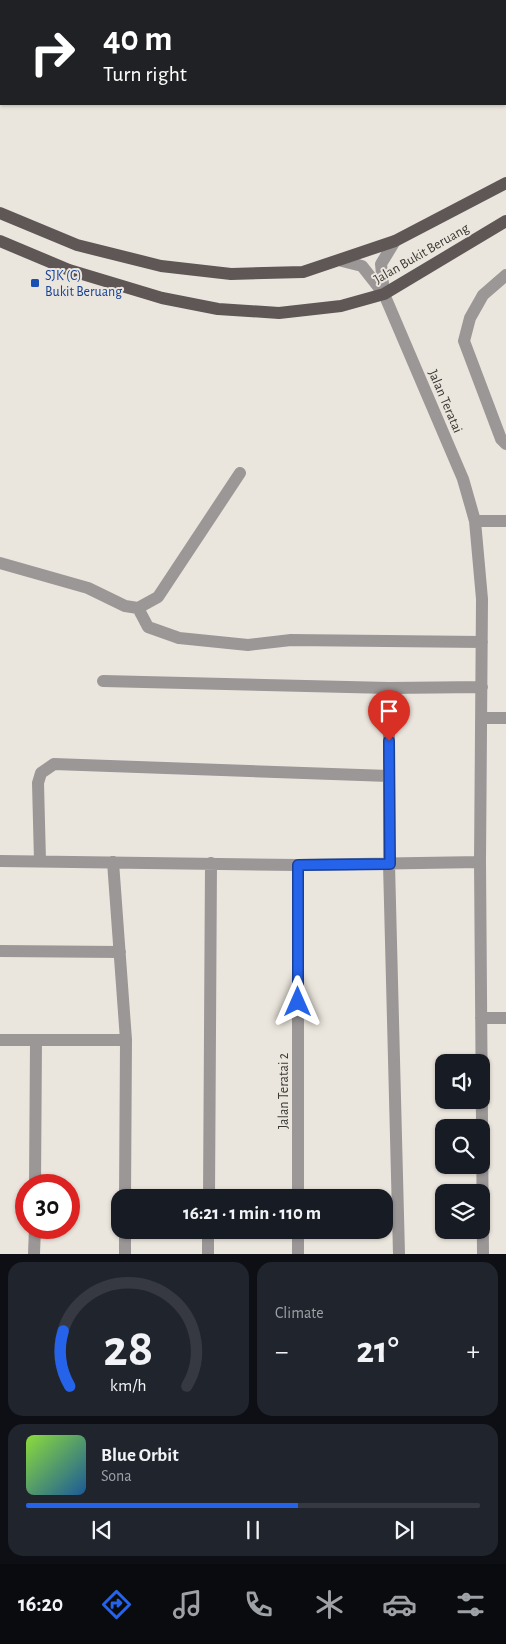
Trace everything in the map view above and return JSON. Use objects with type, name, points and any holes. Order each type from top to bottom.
[{"type":"main road","name":"Jalan Bukit Beruang","points":[[0,214],[77,245],[161,266],[231,274],[303,272],[342,261],[395,241],[506,183]]},
{"type":"main road","name":"Jalan Bukit Beruang","points":[[0,241],[69,270],[162,298],[218,308],[279,314],[341,306],[384,294],[506,222]]},
{"type":"street","points":[[384,294],[381,264],[395,241]]},
{"type":"street","points":[[342,261],[362,266],[384,294]]},
{"type":"street","points":[[506,275],[483,295],[470,318],[464,341],[501,439],[506,444]]},
{"type":"street","name":"Jalan Teratai","points":[[384,294],[462,479],[475,521],[480,561],[482,642],[480,862],[483,1254]]},
{"type":"street","points":[[0,563],[88,588],[125,606],[138,608],[158,597],[240,473]]},
{"type":"street","points":[[475,521],[506,521]]},
{"type":"street","points":[[138,608],[148,627],[171,635],[248,645],[291,640],[482,642]]},
{"type":"street","points":[[104,682],[389,688],[482,687]]},
{"type":"street","points":[[389,688],[390,864],[399,1254]]},
{"type":"street","points":[[482,718],[506,718]]},
{"type":"street","points":[[40,861],[38,784],[41,773],[54,764],[389,776]]},
{"type":"street","points":[[0,861],[298,865],[480,862]]},
{"type":"street","points":[[113,862],[126,1040],[125,1189]]},
{"type":"street","points":[[209,1189],[211,863]]},
{"type":"street","name":"Jalan Teratai 2","points":[[298,865],[298,1189]]},
{"type":"street","points":[[0,951],[120,952]]},
{"type":"street","points":[[481,1018],[506,1018]]},
{"type":"street","points":[[0,1040],[126,1040]]},
{"type":"street","points":[[35,1174],[36,1040]]},
{"type":"street","points":[[34,1254],[35,1239]]},
{"type":"street","points":[[125,1239],[125,1254]]},
{"type":"street","points":[[208,1239],[208,1254]]},
{"type":"street","points":[[298,1239],[298,1254]]},
{"type":"place","name":"SJK (C) Bukit Beruang","points":[[35,283]]},
{"type":"route","points":[[298,1002],[298,865],[390,864],[389,741]]}]
